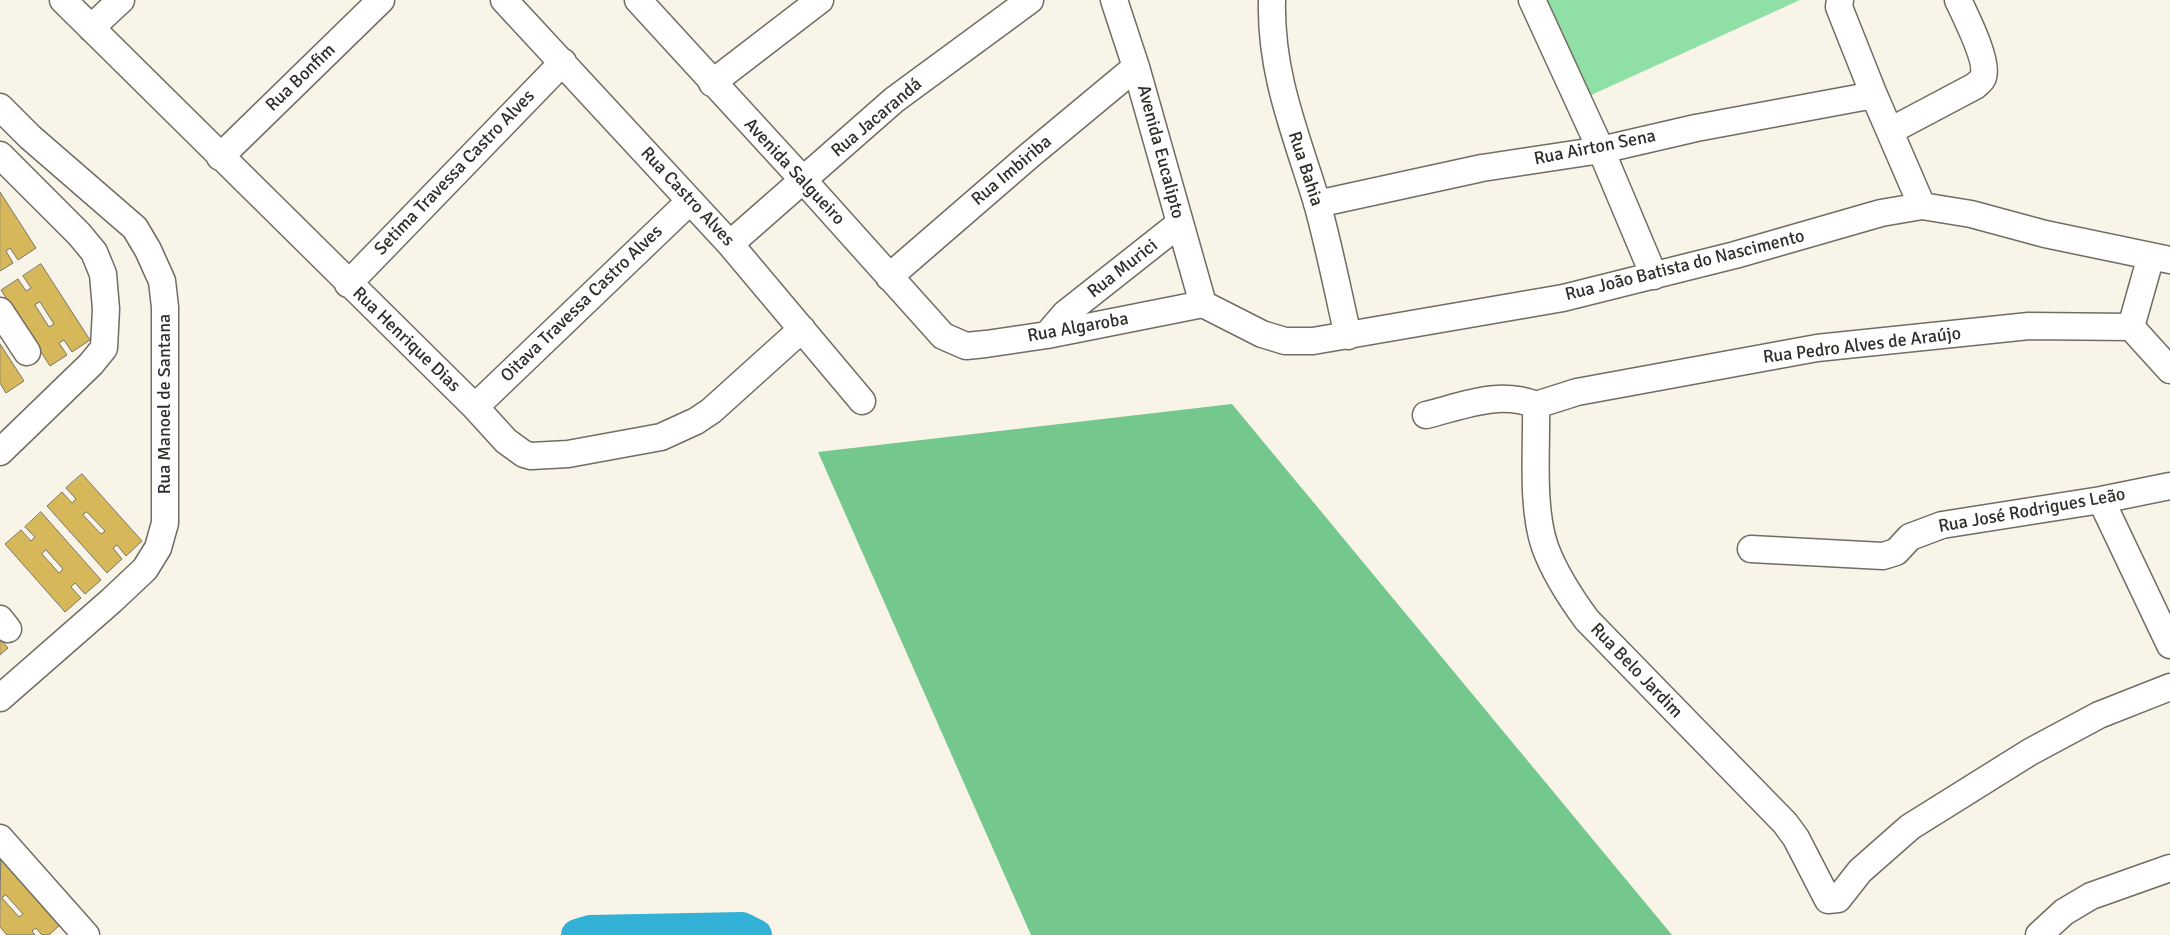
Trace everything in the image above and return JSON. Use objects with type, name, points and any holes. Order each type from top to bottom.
[{"type":"street","name":"Rua Henrique Dias","points":[[63,0],[348,284],[475,407],[506,441],[524,454],[531,456],[568,454],[661,437],[696,421],[802,329]]},
{"type":"street","points":[[91,28],[121,0]]},
{"type":"street","name":"Rua Bonfim","points":[[220,157],[381,0]]},
{"type":"street","name":"Rua Castro Alves","points":[[504,0],[730,244],[862,401]]},
{"type":"street","name":"Avenida Salgueiro","points":[[638,0],[943,336],[952,341]]},
{"type":"street","points":[[712,83],[820,0]]},
{"type":"street","name":"Rua Jacarandá","points":[[730,244],[894,100],[1030,0]]},
{"type":"street","name":"Rua Bahia","points":[[1272,0],[1274,50],[1286,109],[1317,204],[1348,336]]},
{"type":"street","points":[[1532,0],[1601,150],[1654,276]]},
{"type":"street","points":[[1840,0],[1841,12],[1874,95],[1922,206]]},
{"type":"street","points":[[1890,131],[1976,86],[1984,76],[1984,66],[1979,50],[1958,0]]},
{"type":"street","name":"Avenida Eucalipto","points":[[1118,1],[1203,304]]},
{"type":"street","name":"Setima Travessa Castro Alves","points":[[348,284],[562,62]]},
{"type":"street","name":"Rua Imbiriba","points":[[888,276],[1136,67]]},
{"type":"street","name":"Rua Airton Sena","points":[[1317,204],[1482,168],[1601,150],[1696,128],[1874,95]]},
{"type":"street","name":"Rua Manoel de Santana","points":[[0,107],[30,137],[135,228],[148,250],[162,281],[165,307],[165,503],[163,535],[158,548],[145,569],[0,698]]},
{"type":"street","points":[[0,155],[79,234],[94,252],[104,274],[106,309],[104,348],[91,364],[0,452]]},
{"type":"street","name":"Oitava Travessa Castro Alves","points":[[475,407],[690,201]]},
{"type":"street","name":"Rua João Batista do Nascimento","points":[[1203,304],[1262,334],[1285,341],[1313,341],[1563,298],[1654,276],[1881,214],[1922,206],[1971,214],[2045,234],[2161,258]]},
{"type":"street","name":"Rua Murici","points":[[1047,335],[1065,314],[1180,224]]},
{"type":"street","points":[[2161,258],[2131,327],[2170,370]]},
{"type":"street","name":"Rua Algaroba","points":[[952,341],[966,346],[1047,335],[1203,304]]},
{"type":"street","points":[[0,311],[27,352]]},
{"type":"street","name":"Rua Pedro Alves de Araújo","points":[[1536,405],[1577,392],[1817,348],[2029,326],[2131,327]]},
{"type":"street","points":[[1426,415],[1483,400],[1521,399],[1536,405]]},
{"type":"street","name":"Rua Belo Jardim","points":[[1536,405],[1537,507],[1545,546],[1564,588],[1587,620],[1784,823],[1799,844],[1826,897],[1831,900],[1838,899],[1860,871],[1910,828],[2030,752],[2099,715],[2170,687]]},
{"type":"street","name":"Rua José Rodrigues Leão","points":[[1751,549],[1883,556],[1896,552],[1910,537],[1942,525],[2101,500],[2170,486]]},
{"type":"street","points":[[2101,500],[2170,645]]},
{"type":"street","points":[[0,838],[86,935]]},
{"type":"street","points":[[2039,935],[2064,912],[2090,896],[2170,868]]},
{"type":"green space","points":[[1545,0],[1800,0],[1589,96]]},
{"type":"green space","points":[[1232,404],[1672,935],[1031,935],[818,452]]},
{"type":"building","points":[[0,192],[36,248],[18,260],[10,248],[6,251],[13,263],[0,271]]},
{"type":"building","points":[[41,264],[90,340],[72,352],[64,340],[59,343],[67,355],[50,366],[1,290],[18,279],[26,291],[31,288],[23,276]]},
{"type":"building","points":[[40,302],[54,324],[49,327],[35,305]]},
{"type":"building","points":[[0,344],[24,381],[6,393],[0,383]]},
{"type":"building","points":[[82,474],[142,541],[126,556],[117,545],[113,548],[122,559],[107,573],[47,506],[62,492],[72,503],[76,499],[66,488]]},
{"type":"building","points":[[41,512],[101,580],[85,594],[75,583],[71,587],[81,598],[65,612],[5,544],[21,530],[31,541],[35,537],[25,527]]},
{"type":"building","points":[[87,512],[105,531],[101,534],[83,515]]},
{"type":"building","points":[[46,550],[63,569],[59,573],[42,554]]},
{"type":"building","points":[[0,639],[8,648],[0,655]]},
{"type":"building","points":[[1,857],[61,924],[49,935],[42,935],[36,928],[32,931],[35,935],[7,935],[0,927]]},
{"type":"building","points":[[6,895],[23,914],[19,917],[2,898]]},
{"type":"waterway","points":[[577,935],[590,931],[742,928],[756,935]]}]
